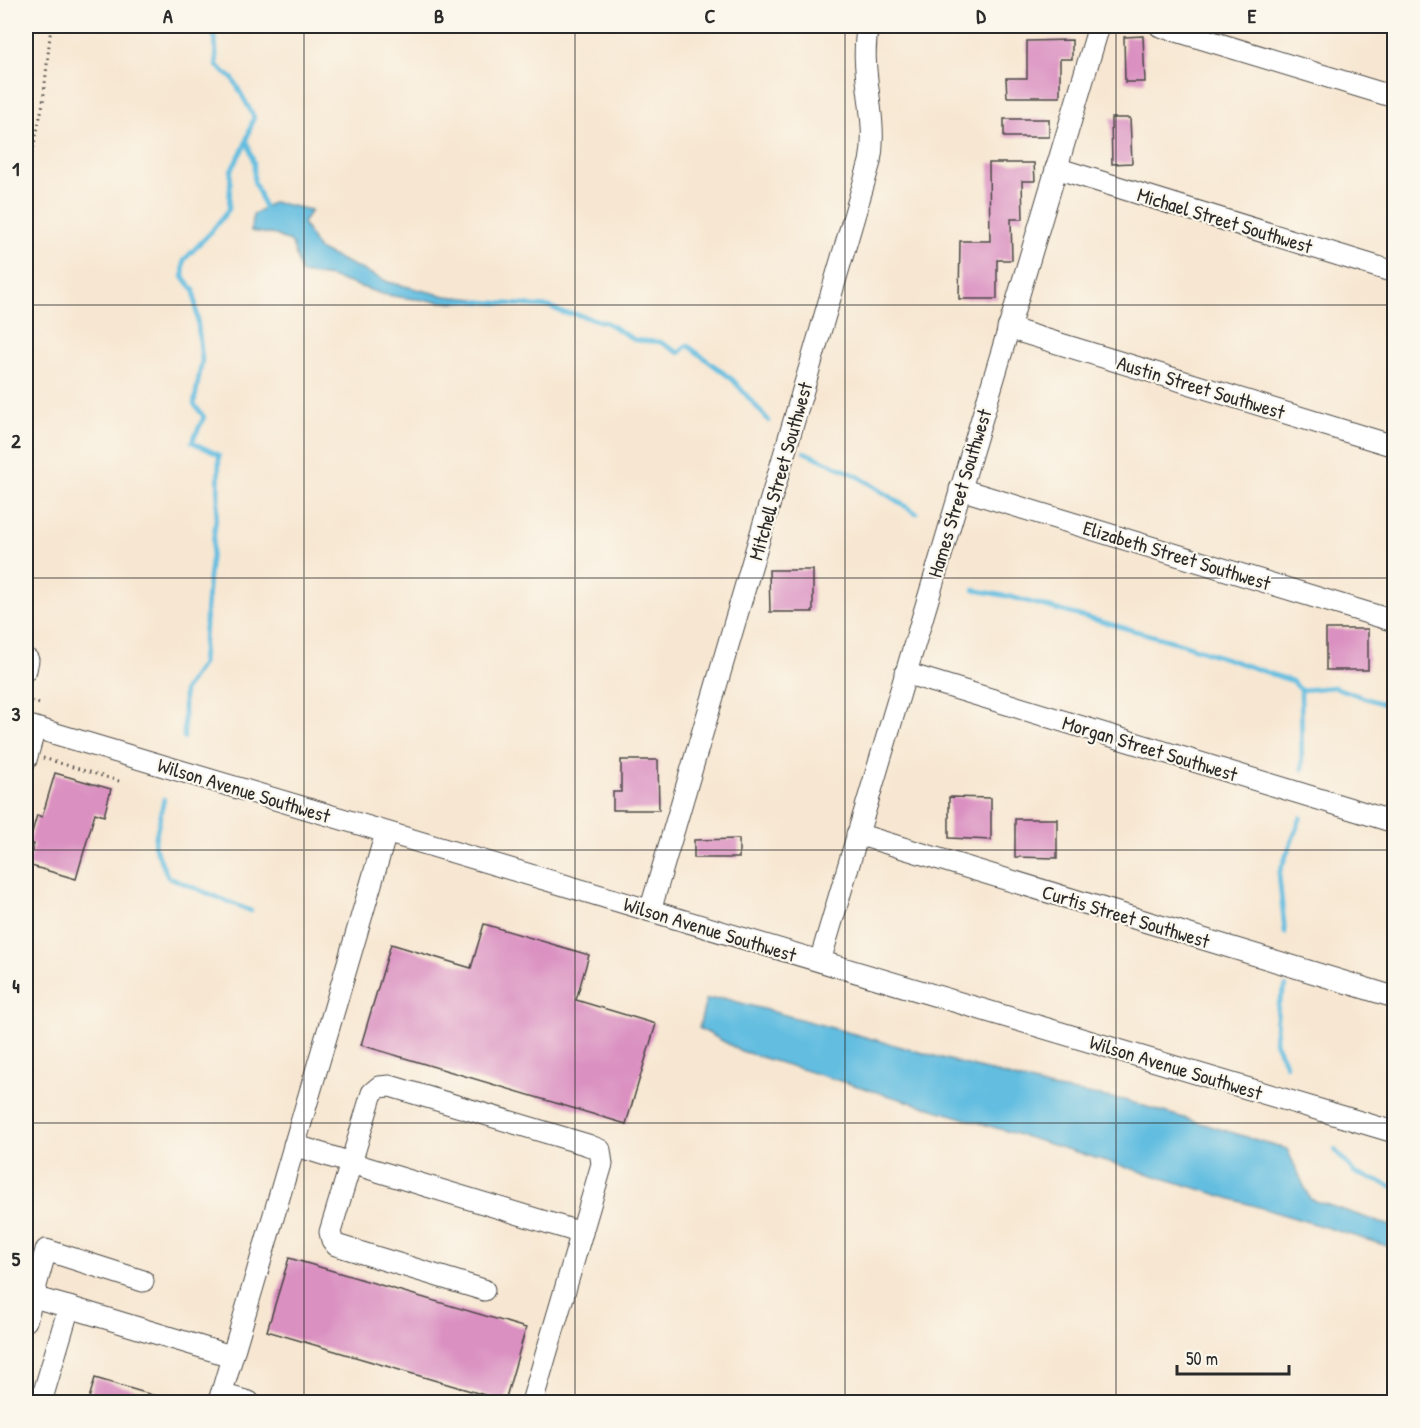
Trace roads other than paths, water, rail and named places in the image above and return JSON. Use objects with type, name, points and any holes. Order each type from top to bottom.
[{"type":"street","name":"Mitchell Street Southwest","points":[[650,911],[870,162],[874,144],[873,122],[864,55],[868,26]]},
{"type":"street","name":"Hames Street Southwest","points":[[820,961],[1099,26]]},
{"type":"street","points":[[1160,26],[1395,96]]},
{"type":"street","name":"Michael Street Southwest","points":[[1056,168],[1395,272]]},
{"type":"street","name":"Austin Street Southwest","points":[[1008,328],[1395,446]]},
{"type":"street","name":"Elizabeth Street Southwest","points":[[960,489],[1395,621]]},
{"type":"street","points":[[26,659],[28,660],[26,670]]},
{"type":"street","name":"Morgan Street Southwest","points":[[905,673],[1395,822]]},
{"type":"street","name":"Wilson Avenue Southwest","points":[[30,727],[1395,1132]]},
{"type":"street","points":[[26,756],[30,727]]},
{"type":"street","points":[[249,1402],[220,1398],[386,832]]},
{"type":"street","name":"Curtis Street Southwest","points":[[857,834],[1395,997]]},
{"type":"street","points":[[484,1290],[336,1245],[332,1240],[330,1232],[372,1093],[379,1087],[390,1086],[600,1150],[602,1164],[532,1402]]},
{"type":"street","points":[[294,1145],[582,1233]]},
{"type":"street","points":[[26,1321],[33,1297],[38,1259],[143,1281]]},
{"type":"street","points":[[33,1297],[231,1356]]},
{"type":"street","points":[[41,1402],[69,1307]]},
{"type":"water","points":[[273,202],[311,210],[303,223],[318,249],[388,282],[446,296],[476,299],[453,303],[405,298],[382,294],[331,277],[301,273],[292,243],[276,235],[251,231],[253,215]]},
{"type":"water","points":[[723,998],[1051,1088],[1124,1100],[1287,1149],[1310,1199],[1394,1227],[1394,1248],[741,1051],[699,1028],[706,1000]]},
{"type":"waterway","points":[[184,738],[184,690],[202,664],[218,501],[219,455],[192,442],[204,417],[194,404],[202,360],[194,290],[183,277],[184,260],[229,209],[231,170],[244,147],[254,117],[233,79],[217,66],[215,38],[206,26]]},
{"type":"waterway","points":[[247,141],[254,163],[254,181],[267,213]]},
{"type":"waterway","points":[[458,300],[551,307],[563,313],[607,323],[635,340],[660,342],[679,353],[687,345],[733,380],[769,421]]},
{"type":"waterway","points":[[804,452],[856,475],[916,513]]},
{"type":"waterway","points":[[974,590],[1011,597],[1183,644],[1292,681],[1301,690],[1302,769]]},
{"type":"waterway","points":[[1301,690],[1334,687],[1394,708]]},
{"type":"waterway","points":[[164,799],[154,845],[168,877],[251,911]]},
{"type":"waterway","points":[[1285,933],[1279,874],[1301,817]]},
{"type":"waterway","points":[[1286,986],[1278,1005],[1275,1042],[1286,1065]]},
{"type":"waterway","points":[[1335,1150],[1355,1173],[1394,1187]]}]
